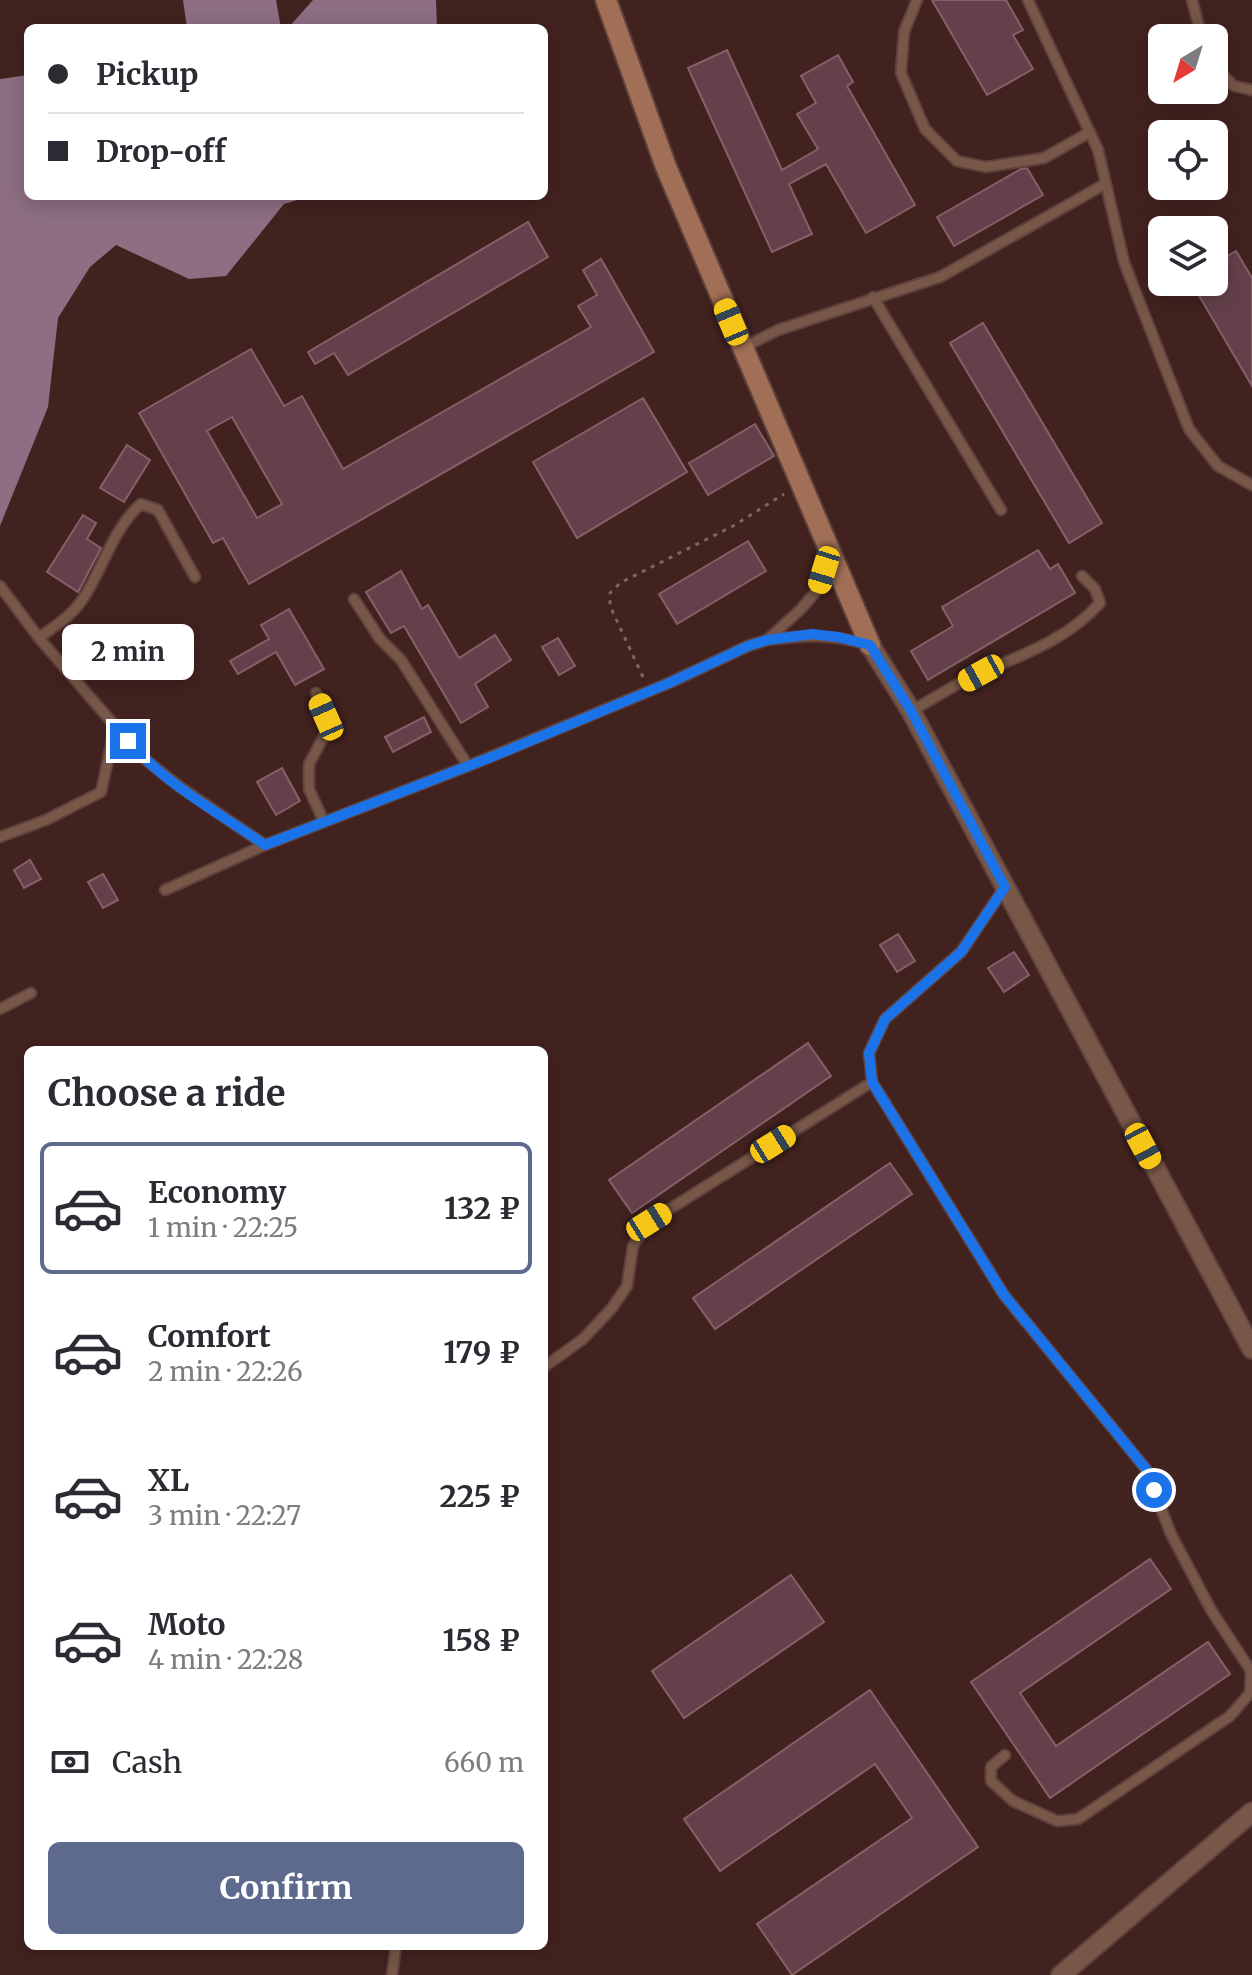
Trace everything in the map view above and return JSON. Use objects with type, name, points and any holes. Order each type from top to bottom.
[{"type":"street","points":[[606,0],[666,167],[870,645],[911,711],[1252,1349]]},
{"type":"street","points":[[1061,1975],[1252,1812]]},
{"type":"lane","points":[[917,0],[904,32],[901,73],[925,129],[957,161],[986,167],[1044,158],[1090,132]]},
{"type":"lane","points":[[1028,0],[1098,150],[1124,262],[1189,429],[1218,466],[1252,485]]},
{"type":"lane","points":[[1192,0],[1198,24]]},
{"type":"lane","points":[[1228,80],[1234,86],[1252,90]]},
{"type":"lane","points":[[742,348],[778,330],[940,277],[1105,184]]},
{"type":"lane","points":[[873,297],[1001,510]]},
{"type":"lane","points":[[39,638],[69,616],[82,600],[128,515],[141,504],[158,510],[195,577]]},
{"type":"lane","points":[[767,640],[819,588],[830,552]]},
{"type":"lane","points":[[911,711],[981,673],[1011,663],[1082,623],[1100,603],[1095,589],[1082,576]]},
{"type":"lane","points":[[0,586],[39,638],[141,756],[180,787],[265,845]]},
{"type":"lane","points":[[354,599],[380,639],[401,660],[468,766]]},
{"type":"lane","points":[[165,890],[265,845],[468,766],[767,640],[812,634],[870,645]]},
{"type":"lane","points":[[316,693],[326,717],[325,734],[309,764],[309,789],[324,822]]},
{"type":"lane","points":[[0,837],[46,820],[101,792],[115,727]]},
{"type":"lane","points":[[1005,887],[961,952],[885,1019],[869,1053],[872,1082],[1004,1295],[1146,1469],[1171,1534],[1211,1610],[1251,1671],[1250,1693],[1230,1716],[1078,1819],[1057,1821],[1013,1801],[991,1781],[991,1767],[1005,1755]]},
{"type":"lane","points":[[0,1009],[31,993]]},
{"type":"lane","points":[[548,1364],[583,1339],[612,1308],[627,1286],[633,1246],[649,1222],[872,1082]]},
{"type":"lane","points":[[392,1975],[395,1950]]},
{"type":"path","points":[[650,691],[610,606],[610,593],[620,583],[733,526],[778,499],[792,488],[798,473]]},
{"type":"shaded area","points":[[183,0],[276,0],[280,24],[186,24]]},
{"type":"shaded area","points":[[313,0],[436,0],[437,24],[292,24]]},
{"type":"shaded area","points":[[24,76],[24,200],[298,200],[284,204],[226,276],[189,279],[116,245],[90,267],[58,318],[48,407],[0,526],[0,79]]},
{"type":"building","points":[[932,0],[1006,0],[1023,30],[1013,35],[1033,69],[987,95]]},
{"type":"building","points":[[727,50],[782,170],[818,149],[797,114],[816,103],[801,76],[838,55],[853,82],[847,86],[915,205],[866,233],[826,164],[789,184],[812,234],[772,252],[688,68]]},
{"type":"building","points":[[1027,168],[1043,195],[954,246],[937,217]]},
{"type":"building","points":[[528,222],[548,257],[348,375],[334,353],[315,364],[308,352]]},
{"type":"building","points":[[1236,251],[1252,278],[1252,386],[1199,296],[1228,296],[1228,256]]},
{"type":"building","points":[[601,259],[654,352],[249,584],[223,538],[213,543],[139,413],[251,349],[284,406],[302,396],[343,469],[591,327],[578,306],[597,295],[583,270]],"holes":[[[232,417],[282,504],[257,518],[207,431]]]},
{"type":"building","points":[[983,323],[1102,523],[1069,543],[950,343]]},
{"type":"building","points":[[643,398],[687,472],[577,538],[533,462]]},
{"type":"building","points":[[755,424],[774,456],[708,495],[689,463]]},
{"type":"building","points":[[127,445],[150,460],[124,502],[100,488]]},
{"type":"building","points":[[83,515],[96,523],[87,539],[101,548],[78,592],[47,572]]},
{"type":"building","points":[[748,541],[766,571],[677,624],[659,594]]},
{"type":"building","points":[[1038,550],[1050,569],[1058,564],[1075,593],[928,680],[911,651],[953,626],[942,607]]},
{"type":"building","points":[[401,571],[422,609],[428,605],[459,658],[495,635],[511,660],[475,684],[488,707],[461,723],[404,626],[391,633],[366,592]]},
{"type":"building","points":[[289,609],[324,669],[295,685],[276,652],[238,674],[230,661],[269,639],[261,625]]},
{"type":"building","points":[[558,638],[575,666],[559,675],[542,647]]},
{"type":"building","points":[[424,717],[431,732],[393,752],[385,737]]},
{"type":"building","points":[[282,768],[300,801],[276,815],[257,782]]},
{"type":"building","points":[[30,860],[41,879],[24,888],[14,870]]},
{"type":"building","points":[[103,874],[118,900],[103,908],[88,882]]},
{"type":"building","points":[[898,934],[915,961],[897,972],[880,945]]},
{"type":"building","points":[[1014,952],[1029,975],[1004,992],[988,968]]},
{"type":"building","points":[[808,1043],[831,1076],[632,1213],[609,1180]]},
{"type":"building","points":[[890,1163],[912,1194],[715,1329],[693,1298]]},
{"type":"building","points":[[1150,1559],[1171,1589],[1020,1693],[1056,1746],[1208,1642],[1230,1674],[1050,1798],[971,1682]]},
{"type":"building","points":[[791,1575],[824,1622],[684,1718],[652,1671]]},
{"type":"building","points":[[870,1690],[978,1847],[792,1975],[757,1924],[912,1818],[875,1764],[720,1871],[684,1819]]},
{"type":"route","points":[[128,741],[141,756],[180,787],[265,845],[494,756],[669,683],[748,646],[812,634],[870,645],[911,711],[1005,887],[961,952],[885,1019],[869,1053],[872,1082],[1004,1295],[1146,1469],[1154,1490]]}]
